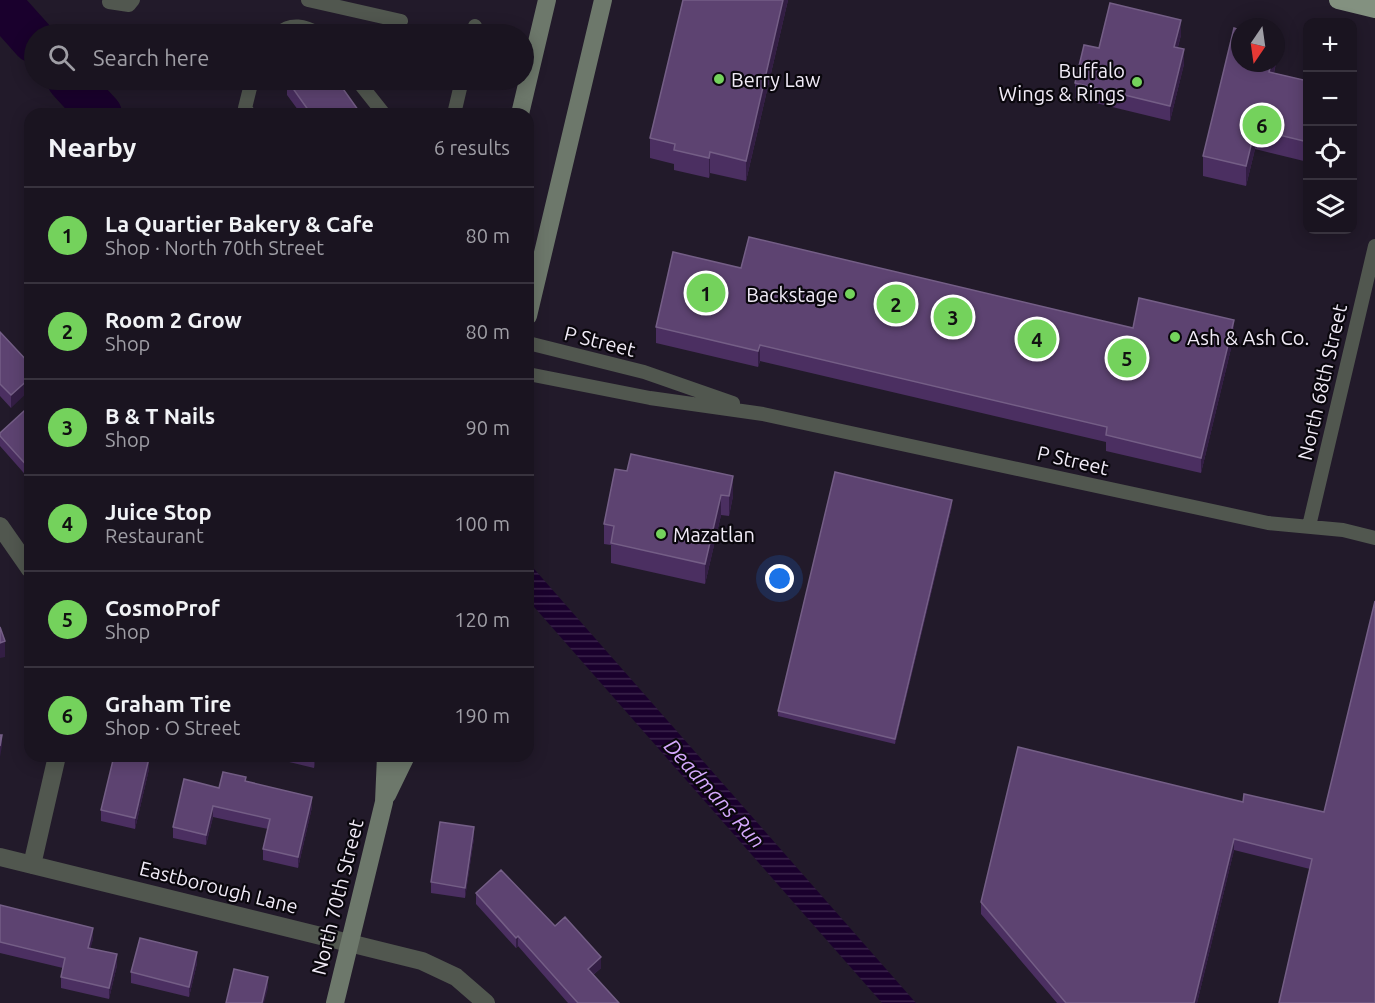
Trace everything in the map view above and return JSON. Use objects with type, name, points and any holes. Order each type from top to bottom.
[{"type":"main road","points":[[534,55],[547,0]]},
{"type":"main road","points":[[534,291],[603,0]]},
{"type":"main road","points":[[1338,0],[1375,9]]},
{"type":"main road","points":[[521,108],[526,90]]},
{"type":"main road","name":"North 70th Street","points":[[335,1003],[384,802],[386,762]]},
{"type":"main road","name":"North 70th Street","points":[[384,802],[403,762]]},
{"type":"street","points":[[0,526],[24,560]]},
{"type":"street","points":[[32,865],[56,762]]},
{"type":"street","name":"Eastborough Lane","points":[[0,858],[422,961],[456,978],[486,1003]]},
{"type":"lane","points":[[109,2],[129,5],[133,0]]},
{"type":"lane","points":[[308,0],[401,21]]},
{"type":"lane","points":[[245,108],[250,90]]},
{"type":"lane","points":[[365,90],[379,108]]},
{"type":"lane","points":[[455,108],[460,90]]},
{"type":"lane","name":"North 68th Street","points":[[1309,526],[1375,246]]},
{"type":"lane","name":"P Street","points":[[534,344],[645,372],[763,414]]},
{"type":"lane","name":"P Street","points":[[534,375],[650,398],[763,414],[994,462],[1268,524],[1309,526],[1375,538]]},
{"type":"water","points":[[534,569],[916,1003],[882,1003],[534,607]]},
{"type":"building","name":"Berry Law","points":[[683,0],[783,0],[746,161],[710,152],[709,158],[674,150],[675,144],[650,138]]},
{"type":"building","name":"Buffalo Wings & Rings","points":[[1110,3],[1181,20],[1174,47],[1184,49],[1170,106],[1075,83],[1084,45],[1099,48]]},
{"type":"building","points":[[1231,40],[1231,72],[1269,72],[1303,80],[1303,141],[1255,129],[1246,166],[1203,156]]},
{"type":"building","points":[[294,90],[344,90],[357,108],[307,108]]},
{"type":"building","points":[[749,237],[1133,328],[1139,298],[1234,320],[1201,458],[1106,435],[1107,427],[760,345],[758,351],[656,327],[673,252],[741,268]]},
{"type":"building","points":[[0,332],[24,358],[24,383],[11,395],[0,384]]},
{"type":"building","points":[[24,411],[24,462],[0,436],[0,433]]},
{"type":"building","name":"Mazatlan","points":[[631,454],[733,476],[729,496],[721,495],[705,564],[611,543],[614,526],[604,524],[615,469],[627,471]]},
{"type":"building","points":[[835,472],[952,500],[895,739],[778,711]]},
{"type":"building","points":[[1375,601],[1375,1003],[1279,1003],[1312,859],[1234,839],[1194,1003],[1066,1003],[981,902],[1018,747],[1243,802],[1244,794],[1324,812]]},
{"type":"building","points":[[0,627],[5,641],[0,643]]},
{"type":"building","points":[[113,762],[148,762],[135,818],[101,810]]},
{"type":"building","points":[[223,772],[246,777],[245,781],[312,797],[298,857],[263,849],[270,819],[213,806],[206,835],[173,827],[184,779],[219,788]]},
{"type":"building","points":[[440,822],[474,827],[465,888],[431,882]]},
{"type":"building","points":[[501,870],[555,926],[565,917],[601,957],[588,969],[619,1003],[578,1003],[476,893]]},
{"type":"building","points":[[0,905],[93,928],[88,948],[117,954],[109,988],[61,977],[65,958],[0,942]]},
{"type":"building","points":[[140,938],[197,952],[189,987],[131,972]]},
{"type":"building","points":[[234,969],[268,977],[262,1003],[226,1003]]},
{"type":"waterway","name":"Deadmans Run","points":[[0,3],[24,30]]},
{"type":"waterway","name":"Deadmans Run","points":[[78,90],[95,108]]},
{"type":"place","name":"Berry Law","points":[[719,79]]},
{"type":"place","name":"Buffalo Wings & Rings","points":[[1137,82]]},
{"type":"place","name":"Graham Tire","points":[[1262,125]]},
{"type":"place","name":"La Quartier Bakery & Cafe","points":[[706,293]]},
{"type":"place","name":"Backstage","points":[[850,294]]},
{"type":"place","name":"Room 2 Grow","points":[[896,304]]},
{"type":"place","name":"B & T Nails","points":[[953,317]]},
{"type":"place","name":"Ash & Ash Co.","points":[[1175,337]]},
{"type":"place","name":"Juice Stop","points":[[1037,339]]},
{"type":"place","name":"CosmoProf","points":[[1127,358]]},
{"type":"place","name":"Mazatlan","points":[[661,534]]}]
